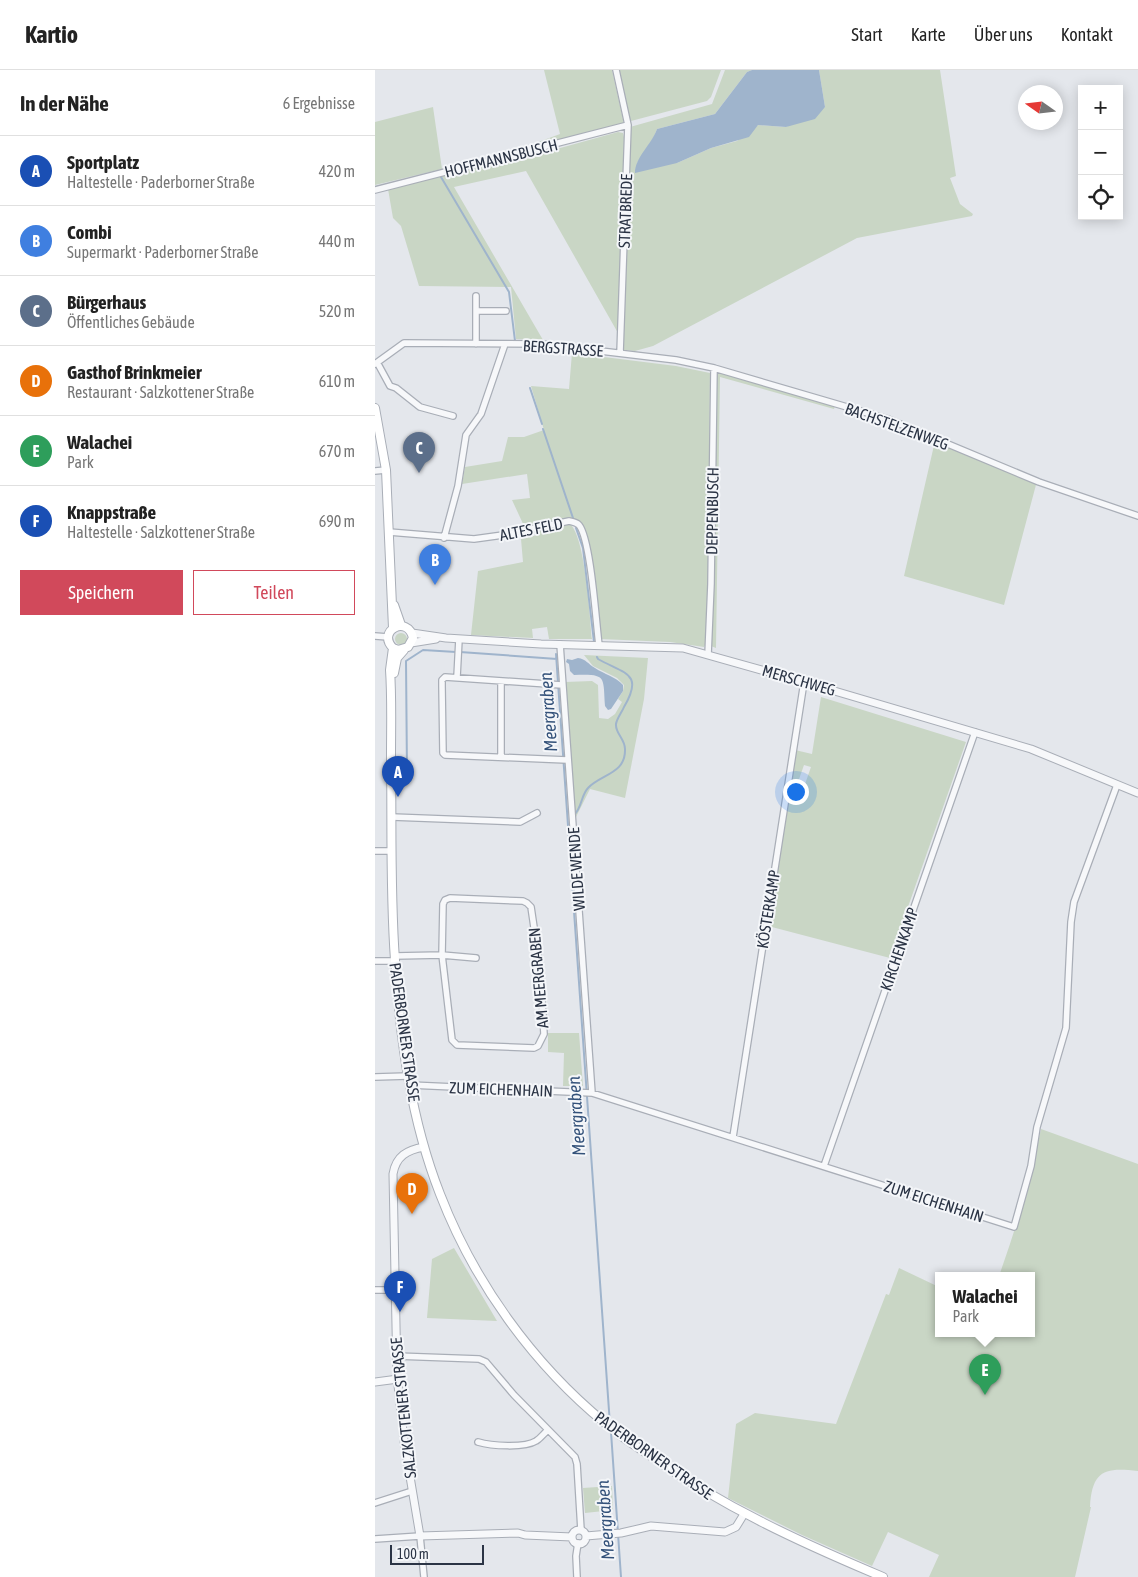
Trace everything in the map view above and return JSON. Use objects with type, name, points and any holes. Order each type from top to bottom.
[{"type":"main road","points":[[375,408],[386,470],[393,628],[388,641],[393,648],[404,650]]},
{"type":"main road","points":[[391,593],[397,618],[401,626]]},
{"type":"main road","points":[[393,628],[401,626],[409,629],[411,643]]},
{"type":"main road","name":"PADERBORNER STRASSE","points":[[391,682],[397,658],[411,643]]},
{"type":"main road","name":"PADERBORNER STRASSE","points":[[393,648],[390,670],[392,851],[395,959],[399,1018],[409,1085],[424,1147],[439,1193],[455,1230],[481,1279],[507,1318],[553,1375],[606,1424],[677,1475],[745,1514],[802,1542],[883,1577]]},
{"type":"street","name":"STRATBREDE","points":[[616,70],[628,125],[621,353]]},
{"type":"street","name":"HOFFMANNSBUSCH","points":[[375,190],[628,125]]},
{"type":"street","points":[[476,296],[476,344]]},
{"type":"street","points":[[476,311],[506,312]]},
{"type":"street","name":"BERGSTRASSE","points":[[376,364],[404,343],[542,344],[650,356]]},
{"type":"street","points":[[444,538],[458,486],[466,435],[481,414],[505,344]]},
{"type":"street","name":"BACHSTELZENWEG","points":[[650,356],[714,368],[888,419],[1039,482],[1138,516]]},
{"type":"street","points":[[376,364],[390,386],[396,388],[420,407],[453,416]]},
{"type":"street","name":"DEPPENBUSCH","points":[[708,654],[711,584],[714,368]]},
{"type":"street","points":[[375,471],[386,470]]},
{"type":"street","name":"ALTES FELD","points":[[389,532],[474,539],[569,521],[577,522],[581,527],[587,546],[599,646]]},
{"type":"street","name":"MERSCHWEG","points":[[411,633],[459,639],[683,648],[1031,749],[1117,786],[1138,793]]},
{"type":"street","points":[[375,636],[388,637]]},
{"type":"street","name":"MERSCHWEG","points":[[411,643],[446,638]]},
{"type":"street","points":[[457,677],[459,639]]},
{"type":"street","name":"WILDE WENDE","points":[[560,644],[592,1093]]},
{"type":"street","points":[[562,684],[445,677],[442,680],[443,753],[445,755],[567,760]]},
{"type":"street","points":[[501,681],[501,758]]},
{"type":"street","name":"KÖSTERKAMP","points":[[733,1137],[804,682]]},
{"type":"street","name":"KIRCHENKAMP","points":[[824,1166],[975,732]]},
{"type":"street","name":"ZUM EICHENHAIN","points":[[409,1085],[592,1093],[1014,1227],[1031,1166],[1037,1127],[1066,1028],[1071,922],[1074,902],[1117,786]]},
{"type":"street","points":[[392,817],[520,822],[537,813]]},
{"type":"street","points":[[375,851],[392,851]]},
{"type":"street","name":"AM MEERGRABEN","points":[[455,898],[523,901],[527,903],[531,907],[540,968],[544,1034],[538,1046],[534,1048],[454,1044],[442,955],[443,904],[445,900],[455,898]]},
{"type":"street","points":[[375,962],[442,955],[476,958]]},
{"type":"street","points":[[375,1077],[408,1076]]},
{"type":"street","name":"SALZKOTTENER STRASSE","points":[[424,1147],[410,1151],[398,1159],[393,1174],[397,1379],[420,1536],[424,1577]]},
{"type":"street","points":[[375,1290],[395,1290]]},
{"type":"street","points":[[396,1356],[483,1360],[514,1395],[575,1457],[581,1530],[586,1536]]},
{"type":"street","points":[[375,1382],[397,1379]]},
{"type":"street","points":[[478,1442],[490,1445],[526,1444],[535,1442],[548,1430]]},
{"type":"street","points":[[375,1503],[412,1491]]},
{"type":"street","points":[[586,1536],[618,1533],[651,1526],[725,1532],[736,1527],[745,1514]]},
{"type":"street","points":[[572,1537],[574,1532],[581,1530]]},
{"type":"street","points":[[375,1539],[518,1533],[572,1537]]},
{"type":"street","points":[[578,1543],[584,1541],[586,1536]]},
{"type":"street","points":[[572,1537],[578,1543]]},
{"type":"street","points":[[577,1577],[576,1556],[578,1543]]},
{"type":"green space","points":[[544,70],[612,70],[624,124],[533,148],[533,144],[560,134]]},
{"type":"green space","points":[[617,70],[721,70],[711,97],[707,101],[631,121],[629,120]]},
{"type":"green space","points":[[725,70],[752,70],[747,72],[715,114],[657,129],[637,163],[677,163],[711,148],[737,141],[758,125],[786,127],[825,107],[819,70],[940,70],[956,176],[950,178],[960,204],[973,214],[972,216],[857,238],[653,346],[635,351],[624,350],[622,347],[630,127],[712,104]]},
{"type":"green space","points":[[433,107],[442,169],[375,185],[375,122]]},
{"type":"green space","points":[[618,132],[623,133],[624,137],[618,333],[526,171],[454,187],[543,340],[516,339],[511,287],[419,286],[401,226],[393,218],[388,189],[535,155]]},
{"type":"green space","points":[[572,353],[676,366],[710,373],[708,584],[706,643],[704,647],[670,642],[600,639],[582,525],[576,520],[568,519],[525,528],[512,500],[530,498],[527,474],[462,484],[465,467],[502,461],[508,437],[524,437],[544,430],[531,386],[569,389]]},
{"type":"green space","points":[[721,372],[835,406],[834,409],[720,377],[716,648],[711,646],[716,378],[717,374]]},
{"type":"green space","points":[[935,441],[1037,481],[1004,605],[904,576]]},
{"type":"green space","points":[[568,523],[574,529],[583,557],[592,639],[549,639],[547,627],[532,629],[533,638],[471,635],[478,571],[523,562],[521,539],[537,535],[536,530]]},
{"type":"green space","points":[[399,633],[403,633],[407,639],[403,645],[399,645],[395,641],[395,637]]},
{"type":"green space","points":[[584,655],[648,658],[644,699],[625,798],[590,789],[574,821],[565,682],[592,681],[598,685],[599,718],[608,719],[615,714],[622,702],[618,699],[624,685],[617,678],[593,666]]},
{"type":"green space","points":[[821,697],[966,742],[890,958],[768,926],[795,750],[812,754]],"holes":[[[804,765],[811,767],[799,801],[792,799],[795,790],[793,789],[794,785],[797,785]]]},
{"type":"green space","points":[[548,1033],[579,1033],[583,1086],[563,1086],[564,1053],[548,1052]]},
{"type":"green space","points":[[1041,1129],[1138,1164],[1138,1471],[1109,1471],[1097,1478],[1091,1495],[1091,1507],[1075,1577],[929,1577],[939,1555],[888,1532],[872,1566],[802,1535],[728,1498],[736,1424],[755,1413],[836,1424],[886,1294],[889,1295],[899,1268],[935,1285],[935,1337],[1035,1337],[1035,1272],[1000,1272],[1033,1167]]},
{"type":"green space","points":[[454,1248],[497,1321],[427,1318],[432,1259]]},
{"type":"green space","points":[[612,1486],[613,1510],[585,1513],[583,1488]]},
{"type":"water","points":[[752,70],[819,70],[825,107],[815,119],[786,127],[758,125],[749,137],[711,148],[677,163],[635,173],[638,161],[657,129],[715,114],[747,72]]},
{"type":"water","points":[[578,658],[623,685],[623,691],[611,709],[608,710],[605,706],[603,683],[598,676],[574,675],[570,671],[569,664],[566,662],[567,659]]},
{"type":"waterway","points":[[441,177],[509,292],[515,341]]},
{"type":"waterway","points":[[530,388],[542,424]]},
{"type":"waterway","points":[[543,429],[573,518]]},
{"type":"waterway","points":[[576,528],[583,548],[594,642]]},
{"type":"waterway","points":[[407,773],[406,661],[423,650],[456,652]]},
{"type":"waterway","points":[[460,652],[557,659]]},
{"type":"waterway","name":"Meergraben","points":[[556,654],[610,1425]]},
{"type":"waterway","points":[[574,815],[579,809],[588,788],[617,769],[624,757],[625,745],[616,724],[630,696],[632,681],[629,676],[597,657]]},
{"type":"waterway","name":"Meergraben","points":[[611,1432],[621,1577]]},
{"type":"place","name":"Bürgerhaus","points":[[419,473]]},
{"type":"place","name":"Combi","points":[[435,585]]},
{"type":"place","name":"Sportplatz","points":[[398,797]]},
{"type":"place","name":"Gasthof Brinkmeier","points":[[412,1214]]},
{"type":"place","name":"Knappstraße","points":[[400,1312]]},
{"type":"place","name":"Walachei","points":[[985,1395]]}]
